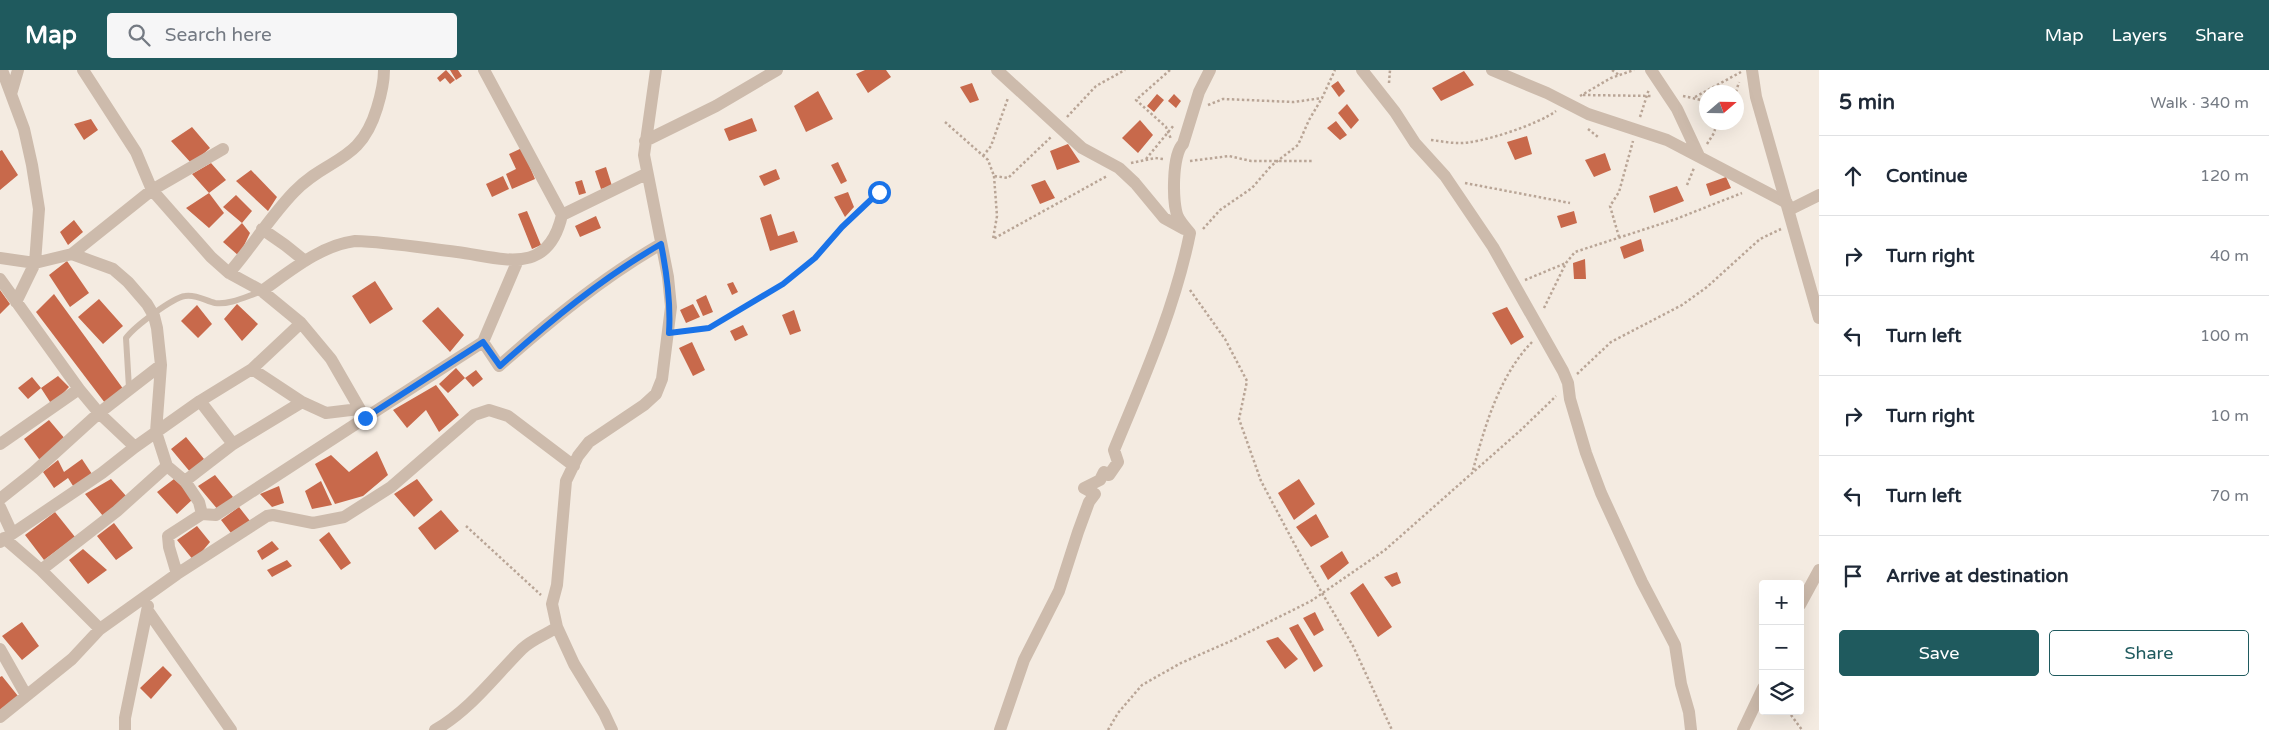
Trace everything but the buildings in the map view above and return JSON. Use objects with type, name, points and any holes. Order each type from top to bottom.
[{"type":"street","points":[[4,70],[24,129],[37,200],[38,230],[35,263],[16,302]]},
{"type":"street","points":[[11,95],[18,70]]},
{"type":"street","points":[[83,70],[136,152],[152,190],[211,257],[229,273],[262,291],[301,323],[331,358],[362,414]]},
{"type":"street","points":[[229,273],[262,229],[295,191],[319,172],[334,164],[365,138],[372,126],[381,96],[384,70]]},
{"type":"street","points":[[262,291],[305,261],[342,242],[355,241],[460,253],[494,260],[518,260],[538,254],[548,248],[558,234],[562,216],[484,70]]},
{"type":"street","points":[[612,730],[604,713],[574,664],[557,627],[552,604],[557,586],[566,481],[589,442],[644,405],[656,394],[662,379],[671,307],[668,277],[646,174],[644,155],[656,70]]},
{"type":"street","points":[[645,141],[716,106],[777,70]]},
{"type":"street","points":[[997,70],[1082,148],[1119,168],[1135,183],[1164,218],[1195,232]]},
{"type":"street","points":[[1195,232],[1178,217],[1174,178],[1177,158],[1210,70]]},
{"type":"street","points":[[1362,70],[1395,112],[1416,143],[1445,176],[1514,282],[1516,291],[1541,332],[1568,383],[1570,399],[1586,453],[1601,493],[1642,582],[1675,645],[1691,730]]},
{"type":"street","points":[[1492,70],[1588,114],[1667,140],[1757,187],[1788,207]]},
{"type":"street","points":[[1747,71],[1793,223],[1819,318]]},
{"type":"street","points":[[1654,73],[1668,95],[1699,156]]},
{"type":"street","points":[[0,258],[35,263],[72,254],[152,190],[223,149]]},
{"type":"street","points":[[562,216],[646,174]]},
{"type":"street","points":[[1788,207],[1819,195]]},
{"type":"street","points":[[262,229],[285,244],[305,261]]},
{"type":"street","points":[[1000,730],[1024,660],[1059,591],[1089,502],[1095,494],[1084,488],[1100,480],[1104,472],[1109,475],[1118,462],[1114,450],[1156,346],[1195,232]]},
{"type":"street","points":[[483,342],[500,366],[582,296],[624,265],[661,244]]},
{"type":"street","points":[[72,254],[113,269],[128,282],[154,316],[161,365],[156,432],[167,466],[185,481],[199,502],[202,514]]},
{"type":"street","points":[[177,574],[168,547],[168,536],[202,514],[216,514],[362,414],[483,342],[518,260]]},
{"type":"street","points":[[0,279],[79,389],[99,413],[135,447]]},
{"type":"street","points":[[5,538],[102,473],[200,400],[252,369],[301,323]]},
{"type":"street","points":[[0,499],[34,472],[99,413],[161,365]]},
{"type":"street","points":[[252,369],[302,402],[326,413],[362,414]]},
{"type":"street","points":[[0,444],[79,389]]},
{"type":"street","points":[[200,400],[233,444]]},
{"type":"street","points":[[185,481],[233,444],[302,402]]},
{"type":"street","points":[[0,718],[72,659],[100,629],[177,574],[267,516],[274,515],[314,523],[344,517],[391,487],[474,415],[489,410],[508,416],[574,466]]},
{"type":"street","points":[[41,570],[117,511],[167,466]]},
{"type":"street","points":[[0,507],[5,538],[41,570],[100,629]]},
{"type":"street","points":[[1804,598],[1819,570]]},
{"type":"street","points":[[125,730],[125,718],[148,611],[148,596]]},
{"type":"street","points":[[148,611],[231,730]]},
{"type":"street","points":[[435,730],[446,724],[476,698],[523,648],[557,627]]},
{"type":"street","points":[[0,649],[26,695]]},
{"type":"street","points":[[1744,730],[1759,697]]},
{"type":"lane","points":[[130,390],[126,338],[138,324],[154,316],[175,299],[186,296],[217,303],[234,301],[262,291]]},
{"type":"path","points":[[994,176],[1008,178],[1047,142],[1058,126],[1096,86],[1126,70]]},
{"type":"path","points":[[1170,70],[1136,100],[1166,128],[1177,158]]},
{"type":"path","points":[[1195,232],[1220,210],[1252,188],[1298,145],[1335,70]]},
{"type":"path","points":[[1612,70],[1620,75]]},
{"type":"path","points":[[1416,143],[1431,140],[1460,144],[1518,130],[1545,120],[1566,103],[1620,75],[1634,70]]},
{"type":"path","points":[[1694,97],[1747,71]]},
{"type":"path","points":[[1619,237],[1610,206],[1619,192],[1645,96],[1654,73]]},
{"type":"path","points":[[983,156],[991,146],[1013,84]]},
{"type":"path","points":[[1581,95],[1668,95],[1699,99]]},
{"type":"path","points":[[1146,159],[1176,122],[1194,110],[1223,99],[1294,102],[1322,98]]},
{"type":"path","points":[[945,122],[988,160],[994,176],[997,216],[993,239],[1119,168],[1138,160],[1229,156],[1251,161],[1313,161]]},
{"type":"path","points":[[1687,185],[1699,156],[1715,130]]},
{"type":"path","points":[[1445,176],[1465,183],[1570,203]]},
{"type":"path","points":[[1472,472],[1486,422],[1494,404],[1526,348],[1541,332],[1541,315],[1566,263],[1575,252],[1676,219],[1757,187]]},
{"type":"path","points":[[669,333],[709,328],[783,284],[815,258],[842,227],[879,192]]},
{"type":"path","points":[[1108,730],[1118,713],[1142,685],[1322,594],[1385,550],[1522,429],[1611,342],[1682,305],[1707,287],[1760,239],[1793,223]]},
{"type":"path","points":[[1514,282],[1526,280],[1566,263]]},
{"type":"path","points":[[1187,287],[1225,339],[1247,381],[1239,419],[1261,481],[1322,594],[1353,646],[1392,730]]},
{"type":"path","points":[[466,526],[552,604]]},
{"type":"path","points":[[1791,715],[1802,730]]},
{"type":"route","points":[[365,418],[483,342],[500,366],[582,296],[624,265],[661,244],[668,277],[671,307],[669,333],[709,328],[783,284],[815,258],[842,227],[879,192]]}]
